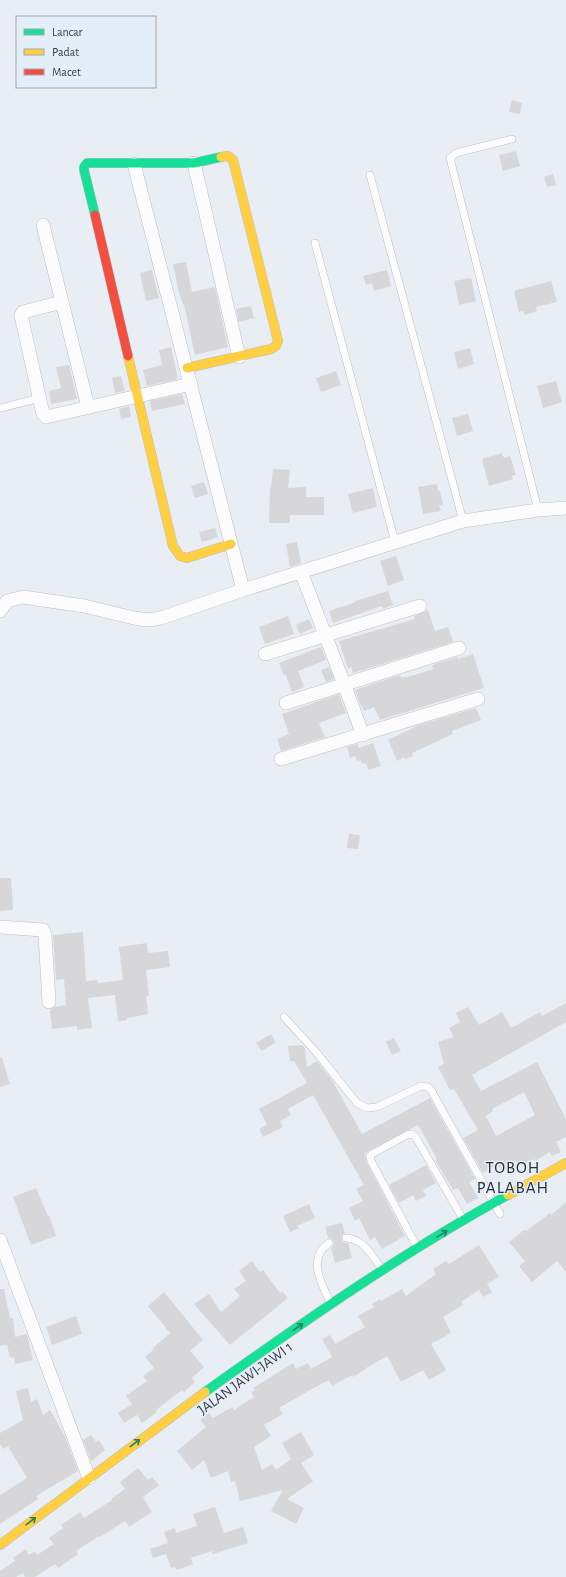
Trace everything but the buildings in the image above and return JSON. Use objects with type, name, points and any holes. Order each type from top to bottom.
[{"type":"main road","points":[[187,368],[271,349],[278,344],[233,160],[228,156],[194,163],[90,163],[86,165],[84,170],[173,546],[180,556],[187,558],[231,544]]},
{"type":"main road","points":[[0,1545],[177,1412],[333,1308],[383,1271],[464,1220],[566,1162]]},
{"type":"main road","points":[[317,1325],[333,1308],[379,1284]]},
{"type":"main road","points":[[177,1412],[184,1422]]},
{"type":"street","points":[[194,163],[239,356]]},
{"type":"street","points":[[134,164],[243,590]]},
{"type":"street","points":[[43,225],[88,408]]},
{"type":"street","points":[[62,302],[23,312],[21,315],[43,414],[46,417],[191,384]]},
{"type":"street","points":[[0,611],[8,601],[23,597],[84,606],[134,618],[148,620],[161,618],[243,590],[463,521],[538,510],[566,508]]},
{"type":"street","points":[[301,572],[363,735]]},
{"type":"street","points":[[265,654],[420,606]]},
{"type":"street","points":[[286,703],[459,648]]},
{"type":"street","points":[[281,759],[478,699]]},
{"type":"street","points":[[0,927],[43,930],[46,935],[49,1002]]},
{"type":"street","points":[[0,1240],[89,1478]]},
{"type":"lane","points":[[512,139],[456,152],[450,158],[538,510]]},
{"type":"lane","points":[[370,175],[463,521]]},
{"type":"lane","points":[[315,243],[395,542]]},
{"type":"lane","points":[[0,408],[40,398]]},
{"type":"lane","points":[[284,1017],[316,1052],[357,1103],[367,1108],[376,1107],[421,1086],[428,1087],[500,1214]]},
{"type":"lane","points":[[418,1248],[371,1161],[370,1156],[372,1154],[407,1135],[412,1134],[415,1136],[464,1220]]},
{"type":"lane","points":[[346,1238],[354,1238],[359,1241],[383,1271]]},
{"type":"lane","points":[[329,1243],[319,1253],[317,1267],[322,1286],[333,1308]]},
{"type":"traffic: fast","points":[[95,215],[84,170],[87,163],[194,163],[221,157]]},
{"type":"traffic: fast","points":[[205,1392],[316,1314],[391,1264],[508,1195]]},
{"type":"traffic: slow","points":[[187,368],[271,349],[276,346],[278,341],[233,160],[228,156],[221,157]]},
{"type":"traffic: slow","points":[[128,356],[173,546],[180,556],[187,558],[231,544]]},
{"type":"traffic: slow","points":[[508,1195],[566,1163]]},
{"type":"traffic: slow","points":[[0,1545],[205,1392]]},
{"type":"traffic: jam","points":[[95,215],[128,356]]},
{"type":"district","name":"TOBOH PALABAH","points":[[513,1177]]}]
